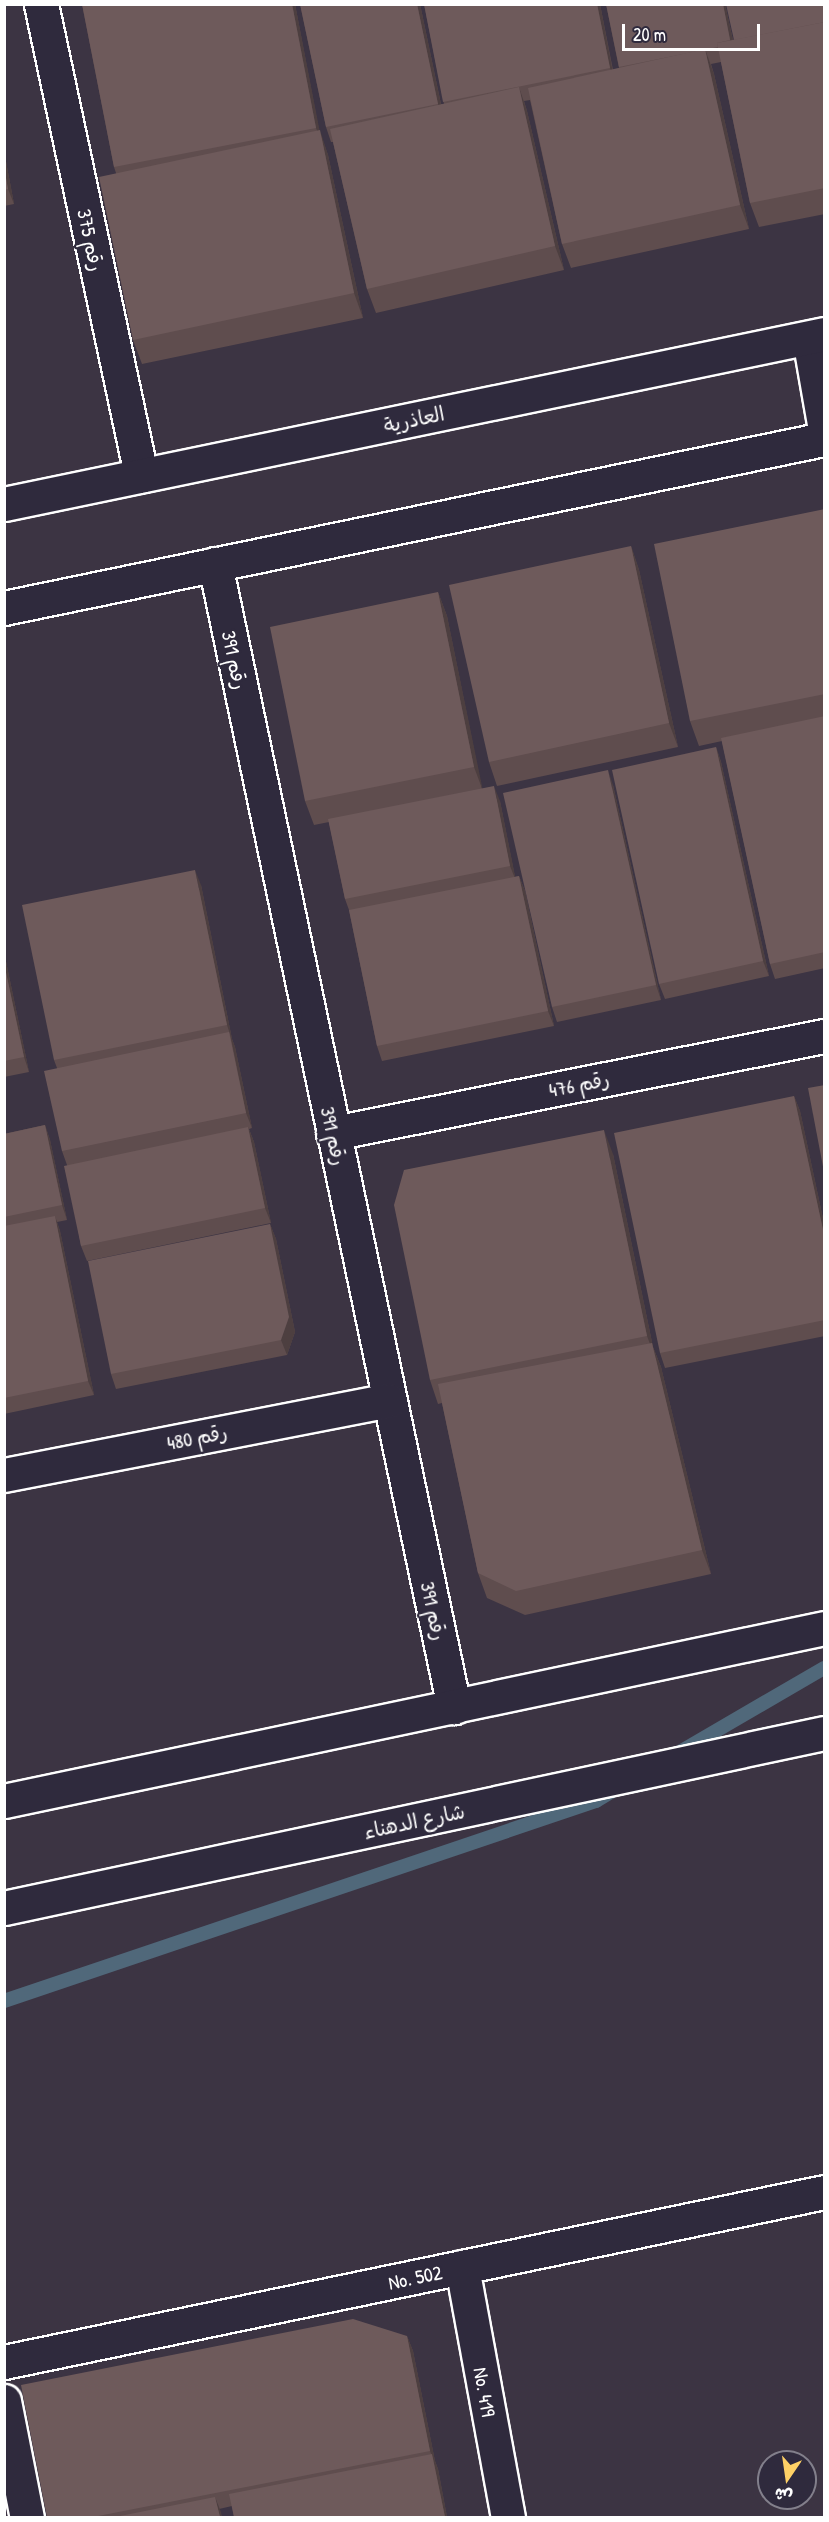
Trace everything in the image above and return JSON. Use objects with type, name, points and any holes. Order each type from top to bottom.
[{"type":"street","name":"رقم 375","points":[[41,4],[141,476]]},
{"type":"street","name":"العاذرية","points":[[4,504],[817,336]]},
{"type":"street","points":[[817,336],[825,424]]},
{"type":"street","points":[[4,608],[825,440]]},
{"type":"street","name":"رقم 391","points":[[215,564],[454,1707]]},
{"type":"street","name":"رقم 476","points":[[333,1133],[825,1036]]},
{"type":"street","name":"رقم 480","points":[[4,1475],[389,1400]]},
{"type":"street","points":[[4,1802],[825,1628]]},
{"type":"street","name":"شارع الدهناء","points":[[4,1908],[825,1733]]},
{"type":"street","name":"No. 502","points":[[4,2362],[825,2192]]},
{"type":"street","name":"No. 419","points":[[462,2267],[508,2517]]},
{"type":"street","points":[[4,2401],[27,2517]]},
{"type":"building","points":[[82,4],[292,4],[316,128],[114,167]]},
{"type":"building","points":[[300,4],[417,4],[438,104],[326,127]]},
{"type":"building","points":[[424,4],[597,4],[610,68],[443,102]]},
{"type":"building","points":[[606,4],[723,4],[730,40],[717,43],[718,47],[619,67]]},
{"type":"building","points":[[726,4],[825,4],[825,22],[734,40]]},
{"type":"building","points":[[825,22],[825,188],[750,203],[717,43]]},
{"type":"building","points":[[705,49],[740,205],[562,244],[528,88]]},
{"type":"building","points":[[519,87],[555,246],[367,289],[330,129]]},
{"type":"building","points":[[320,130],[354,293],[133,340],[99,177]]},
{"type":"building","points":[[4,167],[8,189],[4,190]]},
{"type":"building","points":[[825,509],[825,694],[690,721],[654,544]]},
{"type":"building","points":[[631,546],[669,723],[489,762],[449,585]]},
{"type":"building","points":[[438,592],[474,767],[305,801],[270,627]]},
{"type":"building","points":[[825,716],[825,952],[770,964],[721,738]]},
{"type":"building","points":[[716,747],[763,961],[659,984],[612,770]]},
{"type":"building","points":[[608,770],[656,985],[552,1007],[503,793]]},
{"type":"building","points":[[494,786],[510,866],[345,899],[328,819]]},
{"type":"building","points":[[195,870],[227,1025],[54,1060],[22,905]]},
{"type":"building","points":[[519,876],[548,1011],[377,1046],[349,910]]},
{"type":"building","points":[[4,963],[24,1057],[4,1061]]},
{"type":"building","points":[[229,1032],[246,1113],[62,1151],[44,1071]]},
{"type":"building","points":[[825,1085],[825,1177],[808,1088]]},
{"type":"building","points":[[794,1096],[825,1239],[825,1320],[660,1353],[614,1133]]},
{"type":"building","points":[[45,1125],[62,1205],[4,1217],[4,1134]]},
{"type":"building","points":[[248,1127],[265,1208],[81,1246],[64,1166]]},
{"type":"building","points":[[604,1130],[647,1336],[430,1380],[394,1205],[404,1170]]},
{"type":"building","points":[[55,1216],[88,1381],[4,1398],[4,1226]]},
{"type":"building","points":[[270,1224],[289,1317],[281,1340],[111,1374],[88,1261]]},
{"type":"building","points":[[652,1343],[702,1550],[516,1591],[478,1573],[438,1384]]},
{"type":"building","points":[[353,2319],[407,2336],[430,2451],[93,2517],[47,2517],[21,2385]]},
{"type":"building","points":[[432,2454],[445,2517],[234,2517],[229,2494]]},
{"type":"building","points":[[215,2497],[220,2517],[115,2517]]},
{"type":"waterway","points":[[678,1753],[824,1668]]},
{"type":"waterway","points":[[4,2001],[596,1801],[618,1788]]}]
